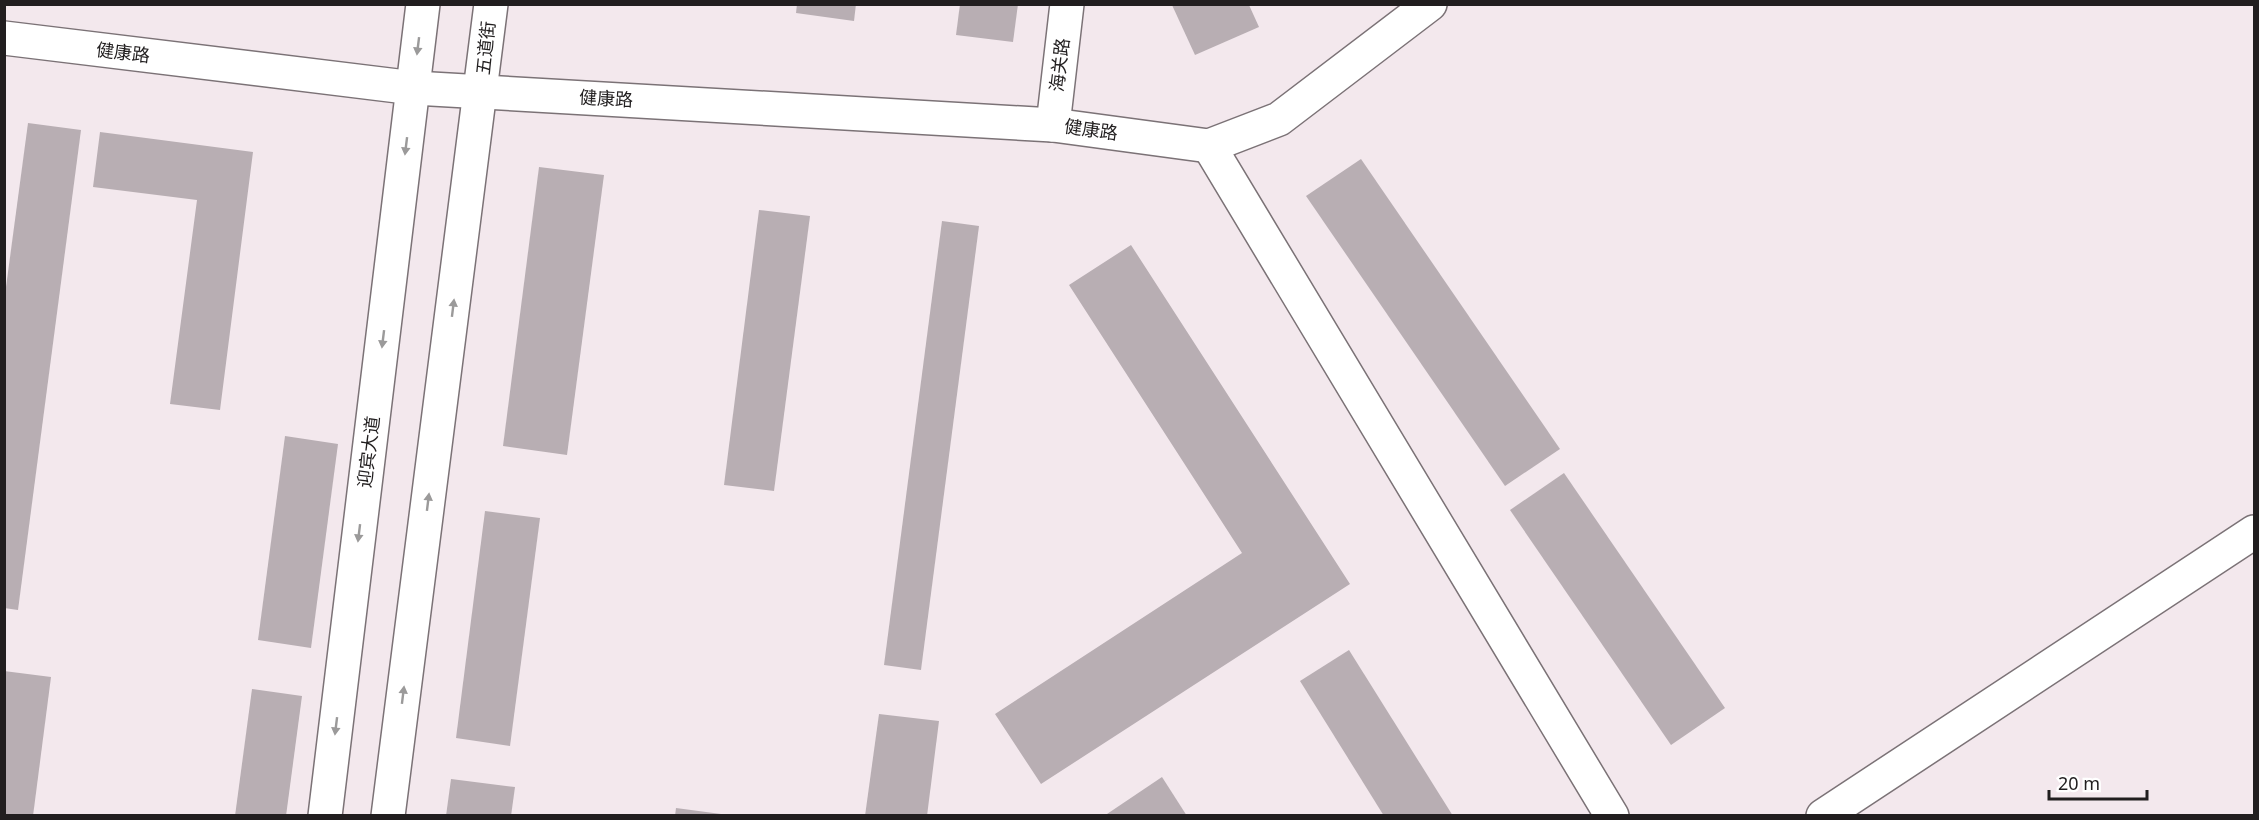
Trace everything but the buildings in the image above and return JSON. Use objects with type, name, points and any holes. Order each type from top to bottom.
[{"type":"main road","points":[[414,88],[423,4]]},
{"type":"main road","name":"五道街","points":[[481,92],[491,4]]},
{"type":"main road","name":"海关路","points":[[1053,124],[1067,4]]},
{"type":"main road","points":[[1430,4],[1279,119],[1209,146],[1612,816]]},
{"type":"main road","name":"健康路","points":[[4,39],[414,88],[1053,124],[1209,146]]},
{"type":"main road","name":"迎宾大道","points":[[325,816],[414,88]]},
{"type":"main road","points":[[388,816],[481,92]]},
{"type":"main road","points":[[1823,816],[2254,532]]}]
